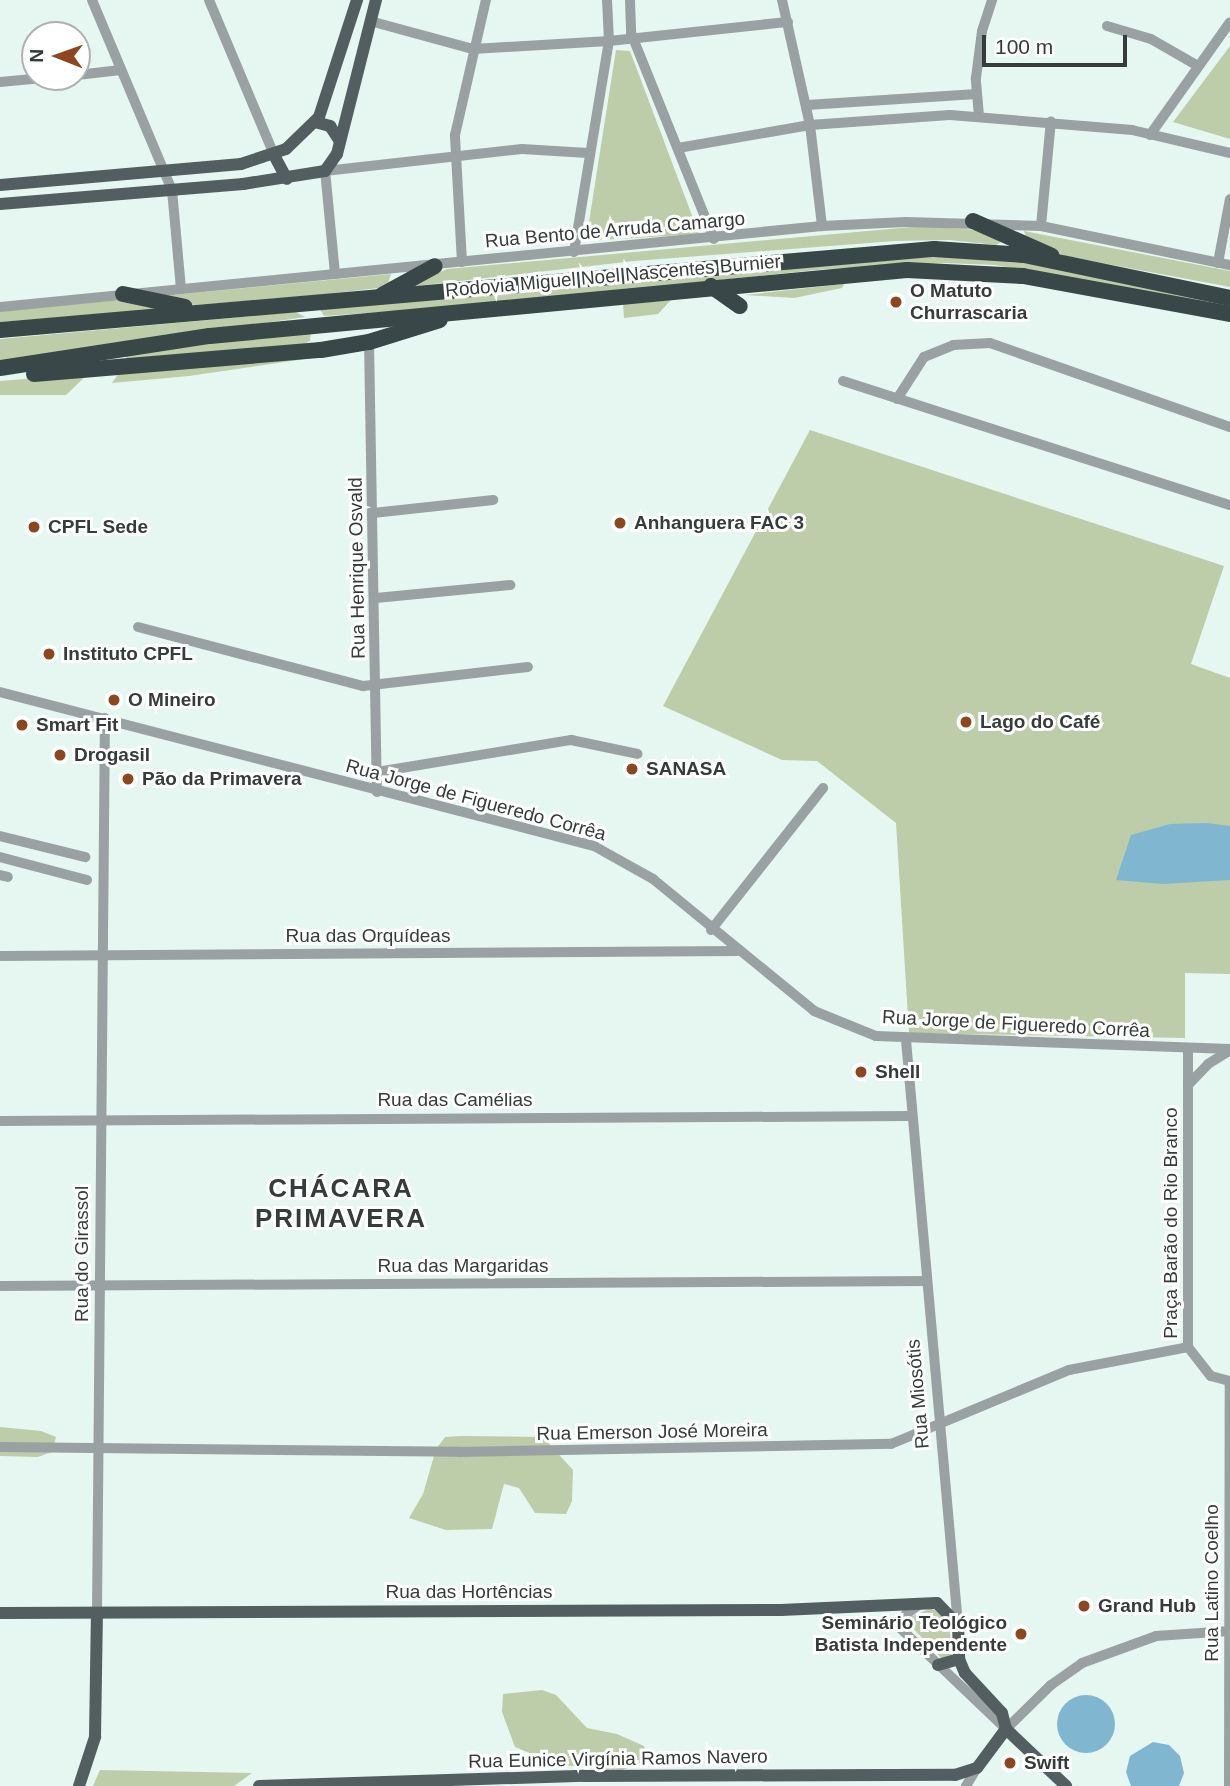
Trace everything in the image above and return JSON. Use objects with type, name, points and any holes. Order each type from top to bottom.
[{"type":"highway","points":[[973,221],[1070,265]]},
{"type":"highway","name":"Rodovia Miguel Noel Nascentes Burnier","points":[[0,330],[923,249],[993,250],[1230,298]]},
{"type":"highway","points":[[380,297],[435,266]]},
{"type":"highway","name":"Rodovia Miguel Noel Nascentes Burnier","points":[[0,368],[209,335],[466,312],[710,286],[959,270],[1023,276],[1230,314]]},
{"type":"highway","points":[[710,286],[740,306]]},
{"type":"highway","points":[[123,295],[201,311]]},
{"type":"highway","points":[[294,304],[307,308],[320,325],[315,343],[308,348]]},
{"type":"highway","points":[[0,377],[369,342],[466,312]]},
{"type":"main road","points":[[0,185],[241,164],[286,149],[315,122],[330,90],[357,0]]},
{"type":"main road","points":[[0,204],[287,180],[325,171],[337,154],[376,0]]},
{"type":"main road","points":[[315,122],[330,127],[340,140]]},
{"type":"main road","points":[[274,155],[287,180]]},
{"type":"main road","points":[[937,1603],[958,1625]]},
{"type":"main road","name":"Rua das Hortências","points":[[0,1613],[768,1610],[937,1603]]},
{"type":"main road","name":"Rua do Girassol","points":[[79,1786],[96,1737],[97,1613]]},
{"type":"main road","name":"Rua Miosótis","points":[[958,1625],[959,1659]]},
{"type":"main road","points":[[938,1665],[959,1659],[965,1673],[1002,1713],[1006,1729],[1066,1786]]},
{"type":"main road","points":[[977,1768],[1006,1729]]},
{"type":"main road","name":"Rua Eunice Virgínia Ramos Navero","points":[[259,1786],[789,1781],[942,1775],[977,1768]]},
{"type":"main road","points":[[942,1775],[951,1786]]},
{"type":"street","points":[[92,0],[172,190],[181,288]]},
{"type":"street","points":[[209,0],[274,155]]},
{"type":"street","points":[[462,262],[454,157],[473,49],[486,0]]},
{"type":"street","points":[[574,252],[588,153],[609,41],[607,0]]},
{"type":"street","points":[[630,0],[634,37],[714,239]]},
{"type":"street","points":[[782,0],[807,105],[822,226]]},
{"type":"street","points":[[979,116],[977,94],[982,31],[992,0]]},
{"type":"street","points":[[370,21],[473,49],[609,41],[788,22]]},
{"type":"street","points":[[1150,135],[1230,22]]},
{"type":"street","points":[[1107,26],[1151,39],[1198,66]]},
{"type":"street","points":[[91,74],[121,71]]},
{"type":"street","points":[[0,82],[21,80]]},
{"type":"street","points":[[807,105],[977,94]]},
{"type":"street","points":[[678,148],[810,125],[979,116],[1051,121],[1150,135],[1230,153]]},
{"type":"street","points":[[1041,226],[1051,121]]},
{"type":"street","points":[[335,274],[325,171],[522,149],[588,153]]},
{"type":"street","points":[[337,154],[355,169]]},
{"type":"street","points":[[1218,262],[1230,199]]},
{"type":"street","name":"Rua Bento de Arruda Camargo","points":[[0,307],[714,239],[822,226],[973,221],[1041,226],[1230,265]]},
{"type":"street","points":[[1177,304],[1230,321]]},
{"type":"street","name":"Rua Henrique Osvald","points":[[369,342],[376,598],[377,792]]},
{"type":"street","points":[[897,400],[924,357],[953,345],[990,344],[1230,427]]},
{"type":"street","points":[[843,381],[1230,505]]},
{"type":"street","points":[[373,513],[493,500]]},
{"type":"street","points":[[376,598],[510,585]]},
{"type":"street","points":[[138,627],[363,685],[528,667]]},
{"type":"street","name":"Rua Jorge de Figueredo Corrêa","points":[[0,692],[377,792],[594,846],[621,857],[814,1011],[876,1036],[906,1040],[1230,1049]]},
{"type":"street","name":"Rua do Girassol","points":[[97,1613],[101,1448],[105,719]]},
{"type":"street","points":[[377,772],[571,740],[638,754]]},
{"type":"street","points":[[712,930],[823,788]]},
{"type":"street","points":[[0,835],[85,857]]},
{"type":"street","points":[[0,857],[87,880]]},
{"type":"street","name":"Rua das Orquídeas","points":[[0,956],[737,951]]},
{"type":"street","name":"Rua Miosótis","points":[[906,1040],[910,1116],[958,1625]]},
{"type":"street","name":"Praça Barão do Rio Branco","points":[[1188,1049],[1188,1348],[1211,1376],[1230,1381]]},
{"type":"street","points":[[1188,1084],[1208,1064],[1230,1049]]},
{"type":"street","name":"Rua das Camélias","points":[[0,1121],[910,1116]]},
{"type":"street","name":"Rua das Margaridas","points":[[0,1286],[927,1281]]},
{"type":"street","name":"Rua Emerson José Moreira","points":[[0,1447],[459,1452],[891,1444],[940,1421],[1069,1370],[1188,1348]]},
{"type":"street","name":"Rua Latino Coelho","points":[[1229,1786],[1230,1381]]},
{"type":"street","points":[[937,1603],[951,1598],[954,1590]]},
{"type":"street","points":[[920,1604],[906,1614],[899,1627],[1006,1729],[1051,1685],[1082,1663],[1156,1636],[1230,1631]]},
{"type":"street","points":[[966,1786],[977,1768]]},
{"type":"green space","points":[[1230,46],[1230,139],[1173,122]]},
{"type":"green space","points":[[616,50],[630,51],[699,234],[586,241]]},
{"type":"green space","points":[[923,226],[977,230],[1003,241],[996,245],[949,240],[895,241],[634,261],[407,287],[447,269]]},
{"type":"green space","points":[[1024,231],[1230,271],[1230,287],[1065,256],[1026,237]]},
{"type":"green space","points":[[953,255],[1033,262],[1230,303],[1230,309],[995,265],[943,263],[827,269],[454,307],[324,316],[320,309]]},
{"type":"green space","points":[[391,274],[388,283],[379,288],[317,295],[195,305],[152,297]]},
{"type":"green space","points":[[844,284],[842,288],[794,298],[745,295]]},
{"type":"green space","points":[[121,300],[162,309],[0,322],[0,311]]},
{"type":"green space","points":[[671,300],[658,314],[624,318],[623,304]]},
{"type":"green space","points":[[296,312],[305,317],[0,362],[0,339]]},
{"type":"green space","points":[[311,331],[310,341],[302,345],[126,361],[126,356],[202,343]]},
{"type":"green space","points":[[359,351],[189,376],[112,383],[119,373]]},
{"type":"green space","points":[[88,374],[66,395],[0,395],[0,381]]},
{"type":"green space","name":"Lago do Café","points":[[810,430],[1224,566],[1191,664],[1230,678],[1230,974],[1185,973],[1185,1038],[909,1033],[896,823],[817,761],[782,760],[663,706]]},
{"type":"green space","points":[[0,1427],[41,1431],[56,1437],[52,1452],[38,1457],[0,1456]]},
{"type":"green space","points":[[445,1437],[543,1437],[573,1470],[572,1501],[566,1514],[535,1513],[519,1488],[504,1484],[492,1529],[446,1530],[409,1518],[423,1494],[436,1449]]},
{"type":"green space","points":[[929,1609],[942,1611],[949,1619],[952,1660],[944,1661],[909,1624],[910,1617]]},
{"type":"green space","points":[[542,1690],[556,1695],[587,1728],[617,1734],[644,1746],[648,1760],[620,1771],[604,1770],[556,1764],[515,1747],[502,1712],[503,1694]]},
{"type":"green space","points":[[100,1770],[252,1773],[234,1786],[93,1786]]},
{"type":"water","points":[[1207,823],[1230,826],[1230,880],[1163,884],[1116,880],[1131,835],[1170,824]]},
{"type":"water","points":[[1086,1695],[1097,1697],[1110,1708],[1115,1724],[1113,1735],[1102,1748],[1086,1753],[1075,1751],[1062,1740],[1057,1724],[1059,1713],[1070,1700]]},
{"type":"water","points":[[1153,1742],[1169,1745],[1180,1756],[1184,1773],[1179,1786],[1131,1786],[1126,1772],[1130,1756]]},
{"type":"place","name":"O Matuto Churrascaria","points":[[896,302]]},
{"type":"place","name":"Anhanguera FAC 3","points":[[620,523]]},
{"type":"place","name":"CPFL Sede","points":[[34,527]]},
{"type":"place","name":"Instituto CPFL","points":[[49,654]]},
{"type":"place","name":"O Mineiro","points":[[114,700]]},
{"type":"place","name":"Lago do Café","points":[[966,722]]},
{"type":"place","name":"Smart Fit","points":[[22,725]]},
{"type":"place","name":"Drogasil","points":[[60,755]]},
{"type":"place","name":"SANASA","points":[[632,769]]},
{"type":"place","name":"Pão da Primavera","points":[[128,779]]},
{"type":"place","name":"Shell","points":[[861,1072]]},
{"type":"place","name":"Grand Hub","points":[[1084,1606]]},
{"type":"place","name":"Seminário Teológico Batista Independente","points":[[1021,1634]]},
{"type":"place","name":"Swift","points":[[1010,1763]]},
{"type":"district","name":"CHÁCARA PRIMAVERA","points":[[341,1204]]}]
